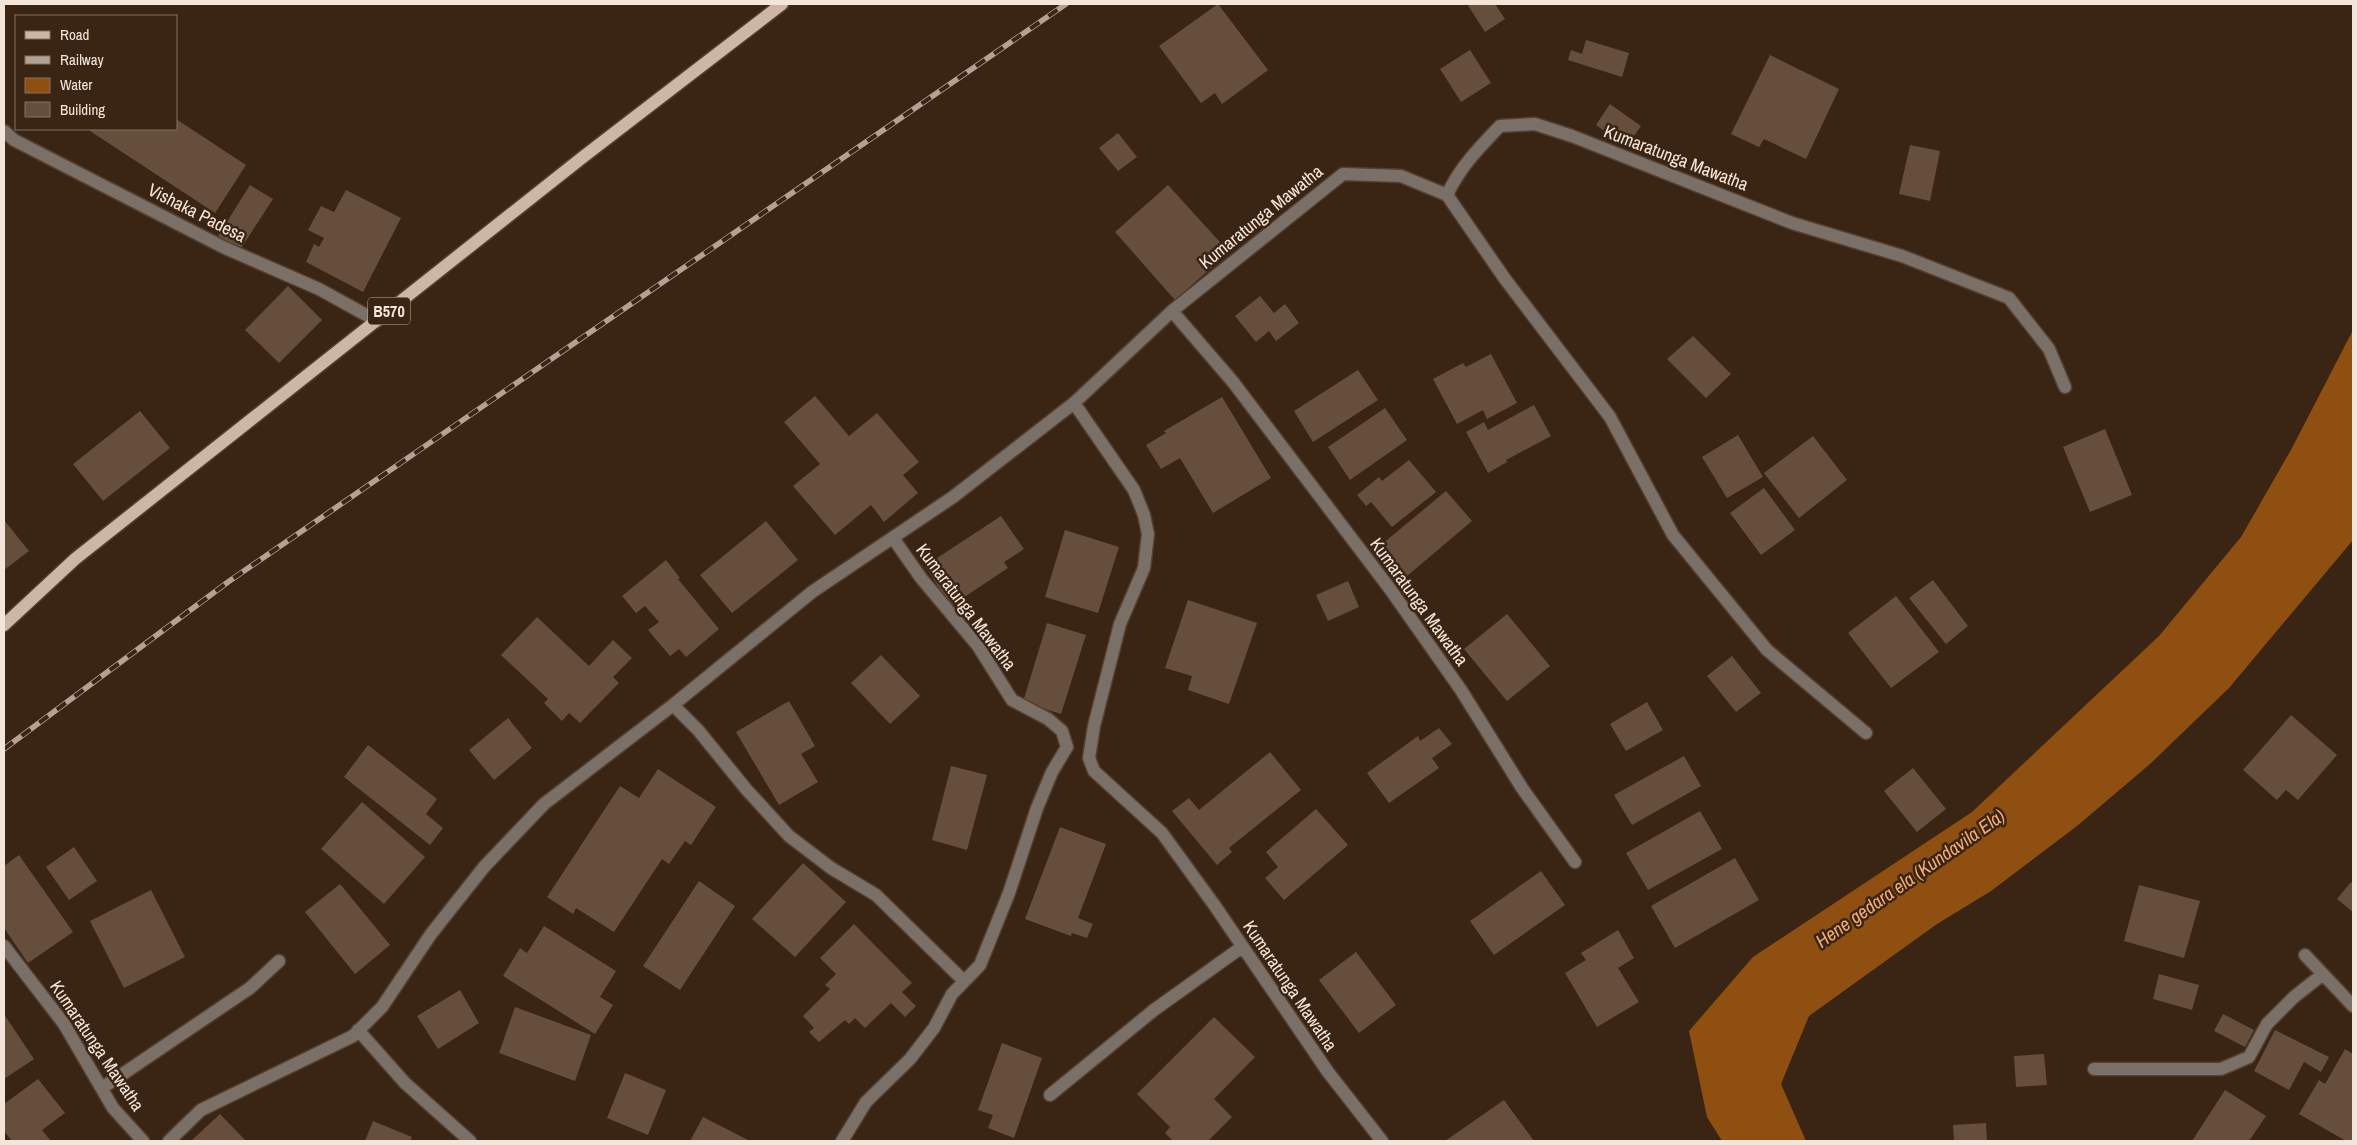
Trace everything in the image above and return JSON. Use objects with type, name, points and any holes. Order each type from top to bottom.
[{"type":"main road","name":"B570","points":[[4,625],[75,559],[782,4]]},
{"type":"street","name":"Kumaratunga Mawatha","points":[[1575,862],[1522,788],[1461,690],[1390,590],[1233,382],[1172,311],[1343,174],[1400,176],[1447,195],[1455,178],[1470,157],[1500,126],[1535,124],[1572,136],[1792,223],[1902,256],[2008,298],[2049,349],[2065,386]]},
{"type":"street","name":"Vishaka Padesa","points":[[4,131],[14,140],[225,248],[319,289],[377,321]]},
{"type":"street","points":[[1447,195],[1505,279],[1610,417],[1672,535],[1767,650],[1866,733]]},
{"type":"street","points":[[169,1141],[201,1110],[353,1036],[382,1007],[432,934],[484,867],[544,804],[673,705],[812,592],[953,498],[1074,403],[1172,311]]},
{"type":"street","name":"Kumaratunga Mawatha","points":[[1074,403],[1134,490],[1144,514],[1148,534],[1144,568],[1120,624],[1096,717],[1089,758],[1094,772],[1162,833],[1328,1072],[1382,1141]]},
{"type":"street","name":"Kumaratunga Mawatha","points":[[842,1141],[866,1102],[910,1059],[934,1028],[952,994],[980,965],[1009,893],[1037,808],[1052,772],[1067,747],[1066,738],[1062,731],[1048,719],[1012,700],[978,646],[921,578],[893,538]]},
{"type":"street","points":[[673,705],[698,730],[746,789],[789,836],[831,868],[876,895],[964,981]]},
{"type":"street","name":"Kumaratunga Mawatha","points":[[4,946],[64,1024],[114,1108],[143,1141]]},
{"type":"street","points":[[1050,1095],[1154,1010],[1242,947]]},
{"type":"street","points":[[2305,955],[2353,1006]]},
{"type":"street","points":[[102,1088],[250,988],[279,961]]},
{"type":"street","points":[[2094,1069],[2221,1069],[2249,1057],[2267,1024],[2294,997],[2323,974]]},
{"type":"street","points":[[358,1030],[405,1083],[470,1141]]},
{"type":"water","name":"Hene gedara ela (Kundavila Ela)","points":[[2353,330],[2353,540],[2229,688],[2150,764],[2077,826],[1991,891],[1937,924],[1809,1016],[1781,1084],[1806,1141],[1722,1141],[1707,1117],[1689,1031],[1753,957],[1972,812],[2159,636],[2241,537],[2292,448]]},
{"type":"building","points":[[1218,4],[1268,70],[1222,104],[1215,93],[1201,103],[1159,46]]},
{"type":"building","points":[[1467,4],[1495,4],[1505,19],[1485,32]]},
{"type":"building","points":[[1586,40],[1629,53],[1622,77],[1568,60],[1571,50],[1582,54]]},
{"type":"building","points":[[1470,50],[1491,83],[1461,102],[1440,69]]},
{"type":"building","points":[[1770,55],[1839,89],[1806,159],[1764,139],[1759,147],[1731,134]]},
{"type":"building","points":[[1610,104],[1641,126],[1626,147],[1596,125]]},
{"type":"building","points":[[178,120],[246,165],[215,213],[90,131],[178,130]]},
{"type":"building","points":[[1118,133],[1137,157],[1118,171],[1099,148]]},
{"type":"building","points":[[1910,145],[1940,151],[1930,201],[1899,194]]},
{"type":"building","points":[[250,185],[273,199],[240,250],[218,236]]},
{"type":"building","points":[[1168,185],[1229,252],[1175,300],[1115,232]]},
{"type":"building","points":[[346,190],[401,218],[363,292],[306,262],[314,244],[319,247],[324,238],[308,230],[321,206],[334,212]]},
{"type":"building","points":[[288,286],[322,320],[279,363],[245,330]]},
{"type":"building","points":[[1260,296],[1274,313],[1285,304],[1299,323],[1276,341],[1269,331],[1256,342],[1235,316]]},
{"type":"building","points":[[1693,336],[1731,374],[1706,398],[1667,359]]},
{"type":"building","points":[[1491,354],[1517,403],[1487,419],[1483,410],[1457,424],[1433,379],[1463,363],[1466,367]]},
{"type":"building","points":[[1358,370],[1378,400],[1313,442],[1294,411]]},
{"type":"building","points":[[815,396],[849,436],[877,413],[919,462],[903,475],[918,493],[884,522],[871,505],[835,535],[793,486],[820,464],[784,422]]},
{"type":"building","points":[[1222,397],[1271,478],[1213,513],[1180,458],[1161,469],[1146,445],[1166,433],[1164,431]]},
{"type":"building","points":[[1534,405],[1551,436],[1506,460],[1507,462],[1488,473],[1466,432],[1484,422],[1488,430]]},
{"type":"building","points":[[1385,408],[1407,440],[1350,480],[1328,447]]},
{"type":"building","points":[[140,411],[170,448],[103,501],[73,464]]},
{"type":"building","points":[[2105,429],[2132,495],[2090,512],[2063,447]]},
{"type":"building","points":[[1738,435],[1763,477],[1727,498],[1702,457]]},
{"type":"building","points":[[1813,436],[1847,480],[1799,518],[1764,473]]},
{"type":"building","points":[[1409,460],[1436,492],[1392,527],[1371,502],[1366,506],[1357,495],[1379,477],[1382,481]]},
{"type":"building","points":[[1764,488],[1795,530],[1761,555],[1730,513]]},
{"type":"building","points":[[1446,491],[1472,521],[1407,576],[1381,545]]},
{"type":"building","points":[[1001,516],[1024,549],[1004,562],[1008,568],[951,606],[925,566]]},
{"type":"building","points":[[4,520],[29,551],[4,570]]},
{"type":"building","points":[[766,521],[798,560],[732,613],[700,575]]},
{"type":"building","points":[[1065,530],[1119,547],[1098,613],[1045,597]]},
{"type":"building","points":[[666,560],[680,578],[678,579],[719,629],[686,657],[679,649],[670,656],[648,630],[659,622],[645,606],[636,613],[622,596]]},
{"type":"building","points":[[1933,580],[1968,626],[1946,644],[1909,598]]},
{"type":"building","points":[[1348,581],[1359,607],[1328,621],[1316,595]]},
{"type":"building","points":[[1896,596],[1939,652],[1891,688],[1848,633]]},
{"type":"building","points":[[1188,600],[1257,623],[1229,704],[1188,690],[1192,676],[1165,668]]},
{"type":"building","points":[[1507,614],[1550,666],[1507,701],[1464,649]]},
{"type":"building","points":[[537,617],[589,666],[613,640],[632,658],[613,677],[619,683],[580,723],[569,713],[562,721],[544,703],[548,699],[501,655]]},
{"type":"building","points":[[1047,623],[1086,635],[1061,714],[1023,702]]},
{"type":"building","points":[[881,655],[920,696],[890,724],[851,683]]},
{"type":"building","points":[[1732,656],[1761,693],[1736,712],[1707,676]]},
{"type":"building","points":[[789,701],[815,746],[801,754],[818,782],[779,805],[736,732]]},
{"type":"building","points":[[1647,702],[1663,730],[1626,751],[1610,724]]},
{"type":"building","points":[[2291,715],[2337,755],[2298,800],[2286,790],[2277,800],[2243,770]]},
{"type":"building","points":[[508,718],[532,748],[494,780],[469,750]]},
{"type":"building","points":[[1439,728],[1452,744],[1432,758],[1439,768],[1389,803],[1367,773],[1418,736],[1420,741]]},
{"type":"building","points":[[368,745],[437,799],[426,814],[443,828],[430,845],[344,777]]},
{"type":"building","points":[[1270,752],[1301,790],[1229,848],[1232,852],[1217,865],[1172,811],[1189,798],[1199,810]]},
{"type":"building","points":[[1684,756],[1701,786],[1632,825],[1614,795]]},
{"type":"building","points":[[951,766],[987,775],[967,850],[932,840]]},
{"type":"building","points":[[1913,768],[1946,809],[1917,832],[1884,791]]},
{"type":"building","points":[[658,769],[716,807],[691,845],[685,841],[669,864],[662,859],[614,932],[576,908],[573,914],[547,897],[620,786],[639,798]]},
{"type":"building","points":[[362,802],[425,857],[384,904],[321,849]]},
{"type":"building","points":[[1316,809],[1348,845],[1284,900],[1265,878],[1278,867],[1266,852]]},
{"type":"building","points":[[1700,811],[1722,849],[1648,890],[1626,853]]},
{"type":"building","points":[[1060,827],[1106,844],[1078,918],[1093,924],[1087,938],[1072,933],[1071,936],[1025,919]]},
{"type":"building","points":[[74,847],[97,881],[69,900],[46,867]]},
{"type":"building","points":[[19,855],[73,932],[28,963],[4,928],[4,866]]},
{"type":"building","points":[[1735,858],[1759,900],[1675,948],[1651,906]]},
{"type":"building","points":[[803,863],[846,902],[795,957],[752,919]]},
{"type":"building","points":[[1541,871],[1565,905],[1494,955],[1470,921]]},
{"type":"building","points":[[699,881],[735,906],[680,990],[643,966]]},
{"type":"building","points":[[2351,882],[2353,884],[2353,912],[2337,899]]},
{"type":"building","points":[[340,884],[390,945],[355,974],[305,912]]},
{"type":"building","points":[[2139,885],[2200,901],[2184,958],[2124,941]]},
{"type":"building","points":[[151,890],[185,957],[124,988],[90,921]]},
{"type":"building","points":[[854,924],[912,983],[902,992],[916,1006],[905,1017],[891,1003],[865,1028],[855,1018],[849,1024],[845,1020],[819,1042],[809,1032],[814,1028],[803,1016],[830,989],[825,985],[836,974],[820,958]]},
{"type":"building","points":[[544,926],[616,971],[600,997],[613,1005],[595,1034],[503,976],[520,948],[527,953]]},
{"type":"building","points":[[1618,930],[1634,958],[1618,968],[1639,1002],[1597,1027],[1565,973],[1586,960],[1581,953]]},
{"type":"building","points":[[1356,952],[1396,1005],[1359,1033],[1319,980]]},
{"type":"building","points":[[2159,974],[2199,985],[2192,1010],[2153,999]]},
{"type":"building","points":[[460,990],[479,1023],[438,1049],[417,1016]]},
{"type":"building","points":[[515,1007],[591,1035],[575,1081],[499,1053]]},
{"type":"building","points":[[4,1014],[34,1059],[4,1079]]},
{"type":"building","points":[[2223,1014],[2254,1030],[2245,1047],[2214,1031]]},
{"type":"building","points":[[1214,1017],[1255,1057],[1214,1099],[1232,1117],[1208,1141],[1173,1141],[1165,1133],[1170,1127],[1137,1094]]},
{"type":"building","points":[[2275,1030],[2329,1057],[2321,1072],[2304,1062],[2289,1090],[2254,1071]]},
{"type":"building","points":[[1002,1043],[1042,1058],[1014,1138],[988,1128],[993,1115],[978,1110]]},
{"type":"building","points":[[2345,1049],[2353,1054],[2353,1141],[2346,1141],[2299,1114],[2319,1080],[2325,1084]]},
{"type":"building","points":[[2044,1054],[2047,1085],[2016,1087],[2014,1056]]},
{"type":"building","points":[[625,1073],[666,1090],[648,1135],[607,1118]]},
{"type":"building","points":[[38,1079],[65,1113],[42,1130],[51,1141],[12,1141],[4,1131],[4,1104]]},
{"type":"building","points":[[2225,1090],[2266,1116],[2249,1141],[2192,1141]]},
{"type":"building","points":[[1504,1100],[1534,1141],[1445,1141]]},
{"type":"building","points":[[220,1114],[246,1141],[191,1141]]},
{"type":"building","points":[[703,1117],[750,1141],[690,1141]]},
{"type":"building","points":[[373,1121],[412,1137],[410,1141],[365,1141]]},
{"type":"building","points":[[1986,1123],[1987,1141],[1954,1141],[1953,1125]]},
{"type":"railway","points":[[4,749],[228,582],[1066,4]]}]
